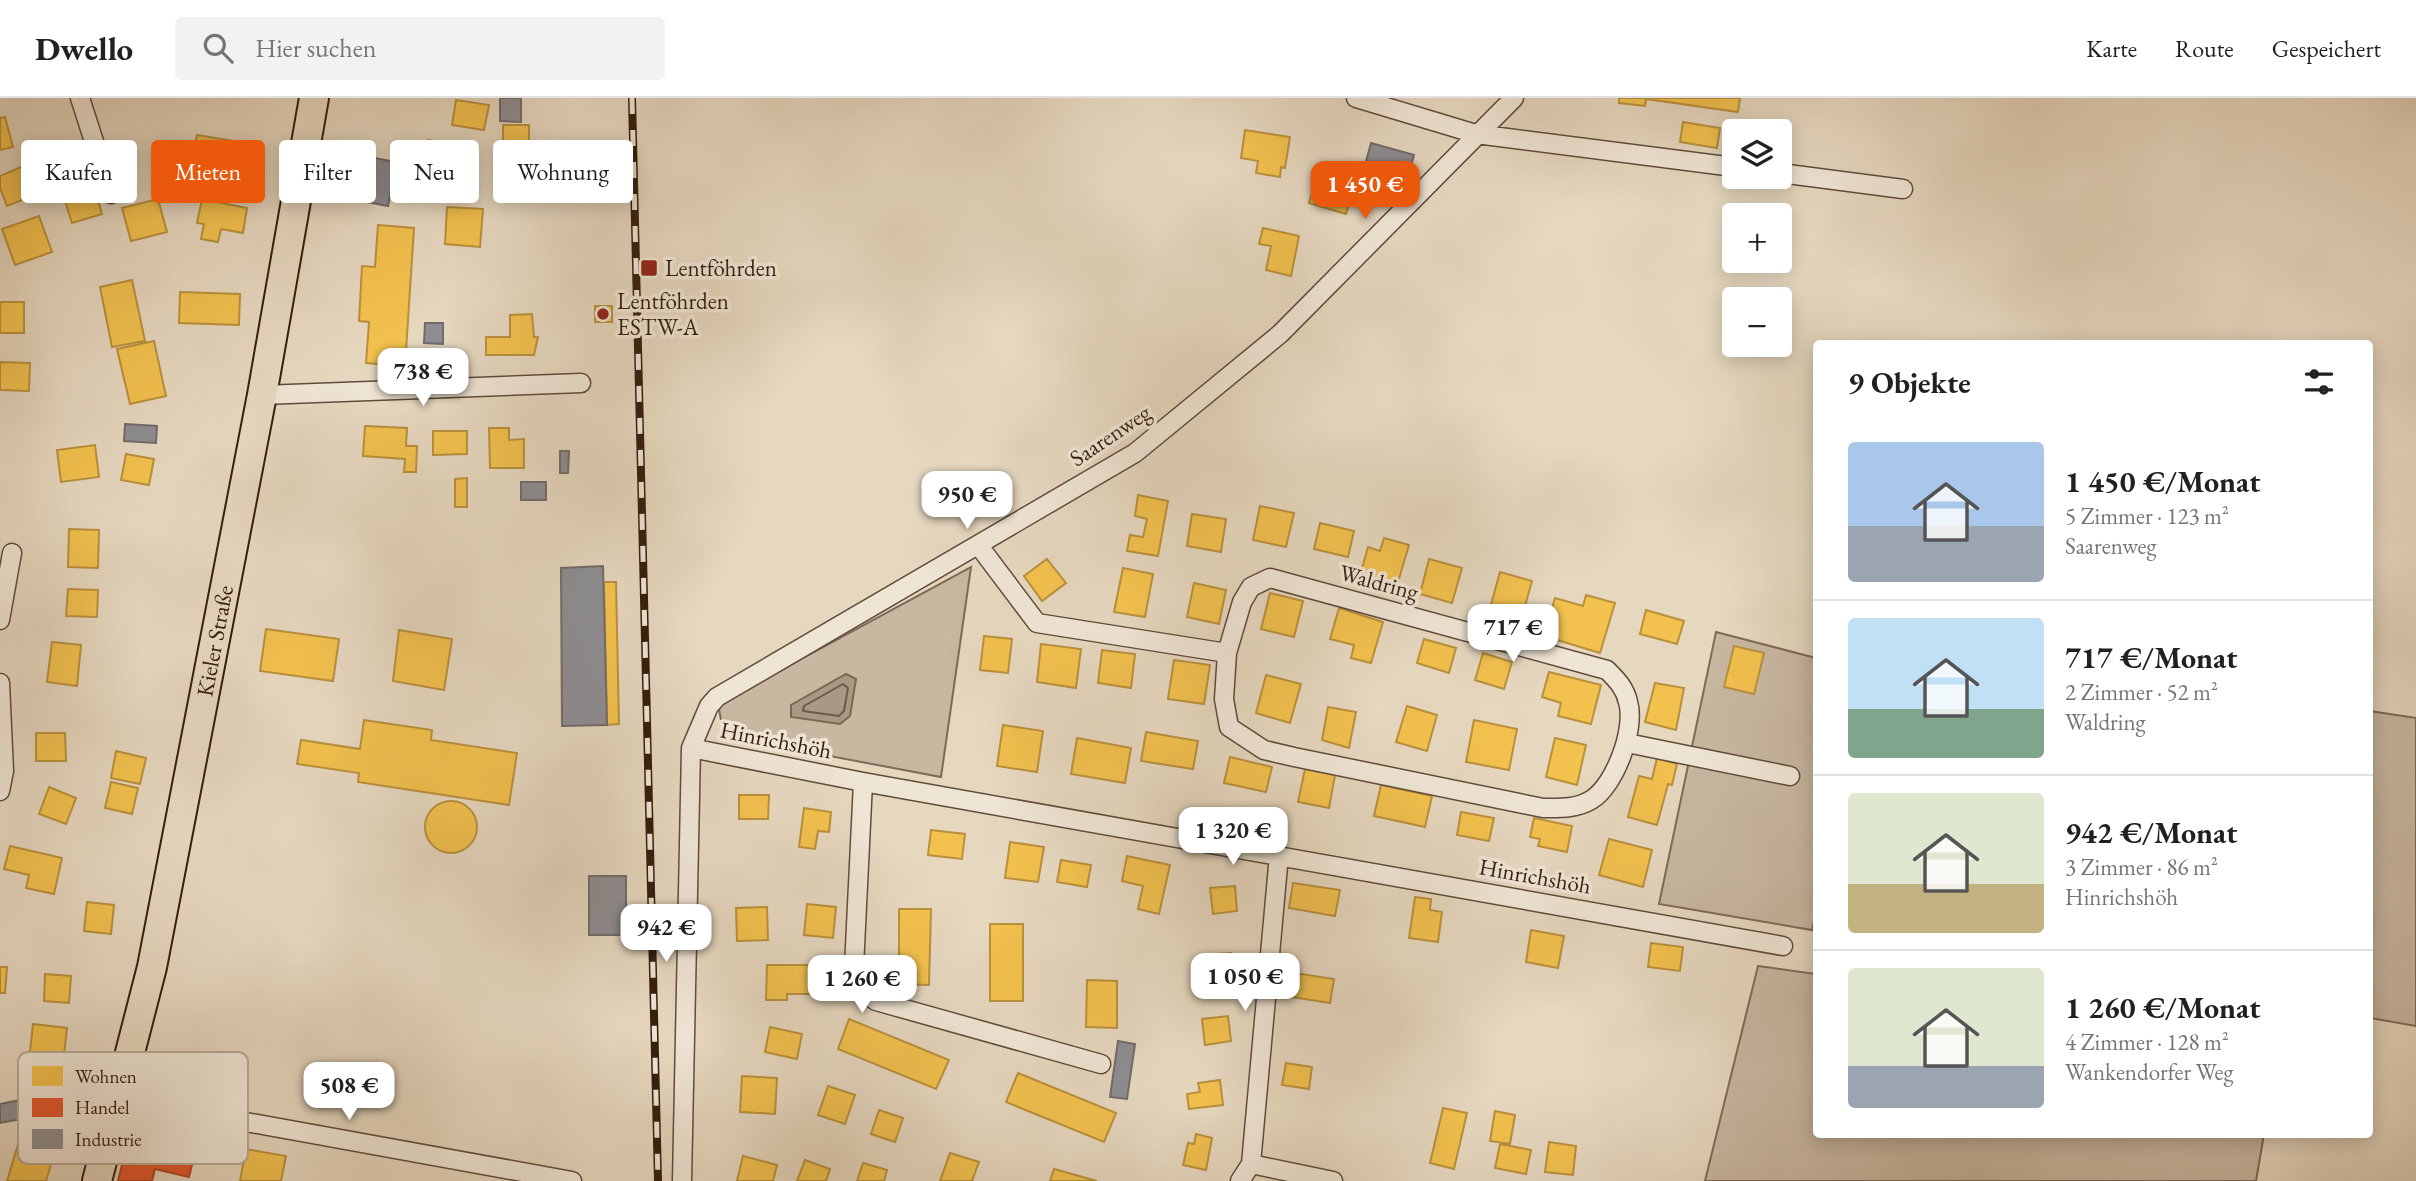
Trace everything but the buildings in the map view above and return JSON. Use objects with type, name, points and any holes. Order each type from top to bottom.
[{"type":"main road","name":"Kieler Straße","points":[[131,1052],[152,967],[262,395],[314,98]]},
{"type":"main road","name":"Kieler Straße","points":[[97,1181],[102,1164]]},
{"type":"street","points":[[80,98],[94,140]]},
{"type":"street","points":[[1356,98],[1476,134],[1722,165]]},
{"type":"street","name":"Saarenweg","points":[[691,748],[709,706],[717,698],[847,618],[979,547],[1135,453],[1280,334],[1514,98]]},
{"type":"street","points":[[1792,175],[1903,189]]},
{"type":"street","points":[[262,395],[581,383]]},
{"type":"street","points":[[979,547],[1037,623],[1227,653]]},
{"type":"street","points":[[0,620],[12,553]]},
{"type":"street","name":"Waldring","points":[[1270,578],[1608,670],[1623,687],[1630,705],[1627,743],[1614,770],[1592,800],[1569,808],[1543,808],[1264,750],[1229,727],[1224,699],[1227,653],[1242,602],[1251,587],[1270,578]]},
{"type":"street","points":[[0,682],[4,771],[0,791]]},
{"type":"street","points":[[1627,743],[1790,776]]},
{"type":"street","name":"Hinrichshöh","points":[[681,1181],[691,748],[863,782],[1783,946]]},
{"type":"street","points":[[863,782],[854,967],[859,988],[876,1001],[1101,1064]]},
{"type":"street","points":[[1240,1181],[1251,1164],[1279,855]]},
{"type":"street","points":[[248,1122],[572,1181]]},
{"type":"street","points":[[1251,1164],[1333,1181]]},
{"type":"shaded area","points":[[971,567],[941,777],[724,736],[718,704]]},
{"type":"shaded area","points":[[1716,632],[1813,657],[1812,930],[1659,904]]},
{"type":"shaded area","points":[[2373,711],[2416,718],[2416,1026],[2373,1019]]},
{"type":"shaded area","points":[[1758,966],[1813,974],[1813,1138],[2263,1138],[2256,1181],[1705,1181]]},
{"type":"water","points":[[846,674],[856,679],[850,716],[840,724],[791,717],[791,705]]},
{"type":"railway","points":[[632,98],[658,1181]]},
{"type":"place","name":"Lentföhrden","points":[[649,268]]},
{"type":"place","name":"Lentföhrden ESTW-A","points":[[603,314]]}]
